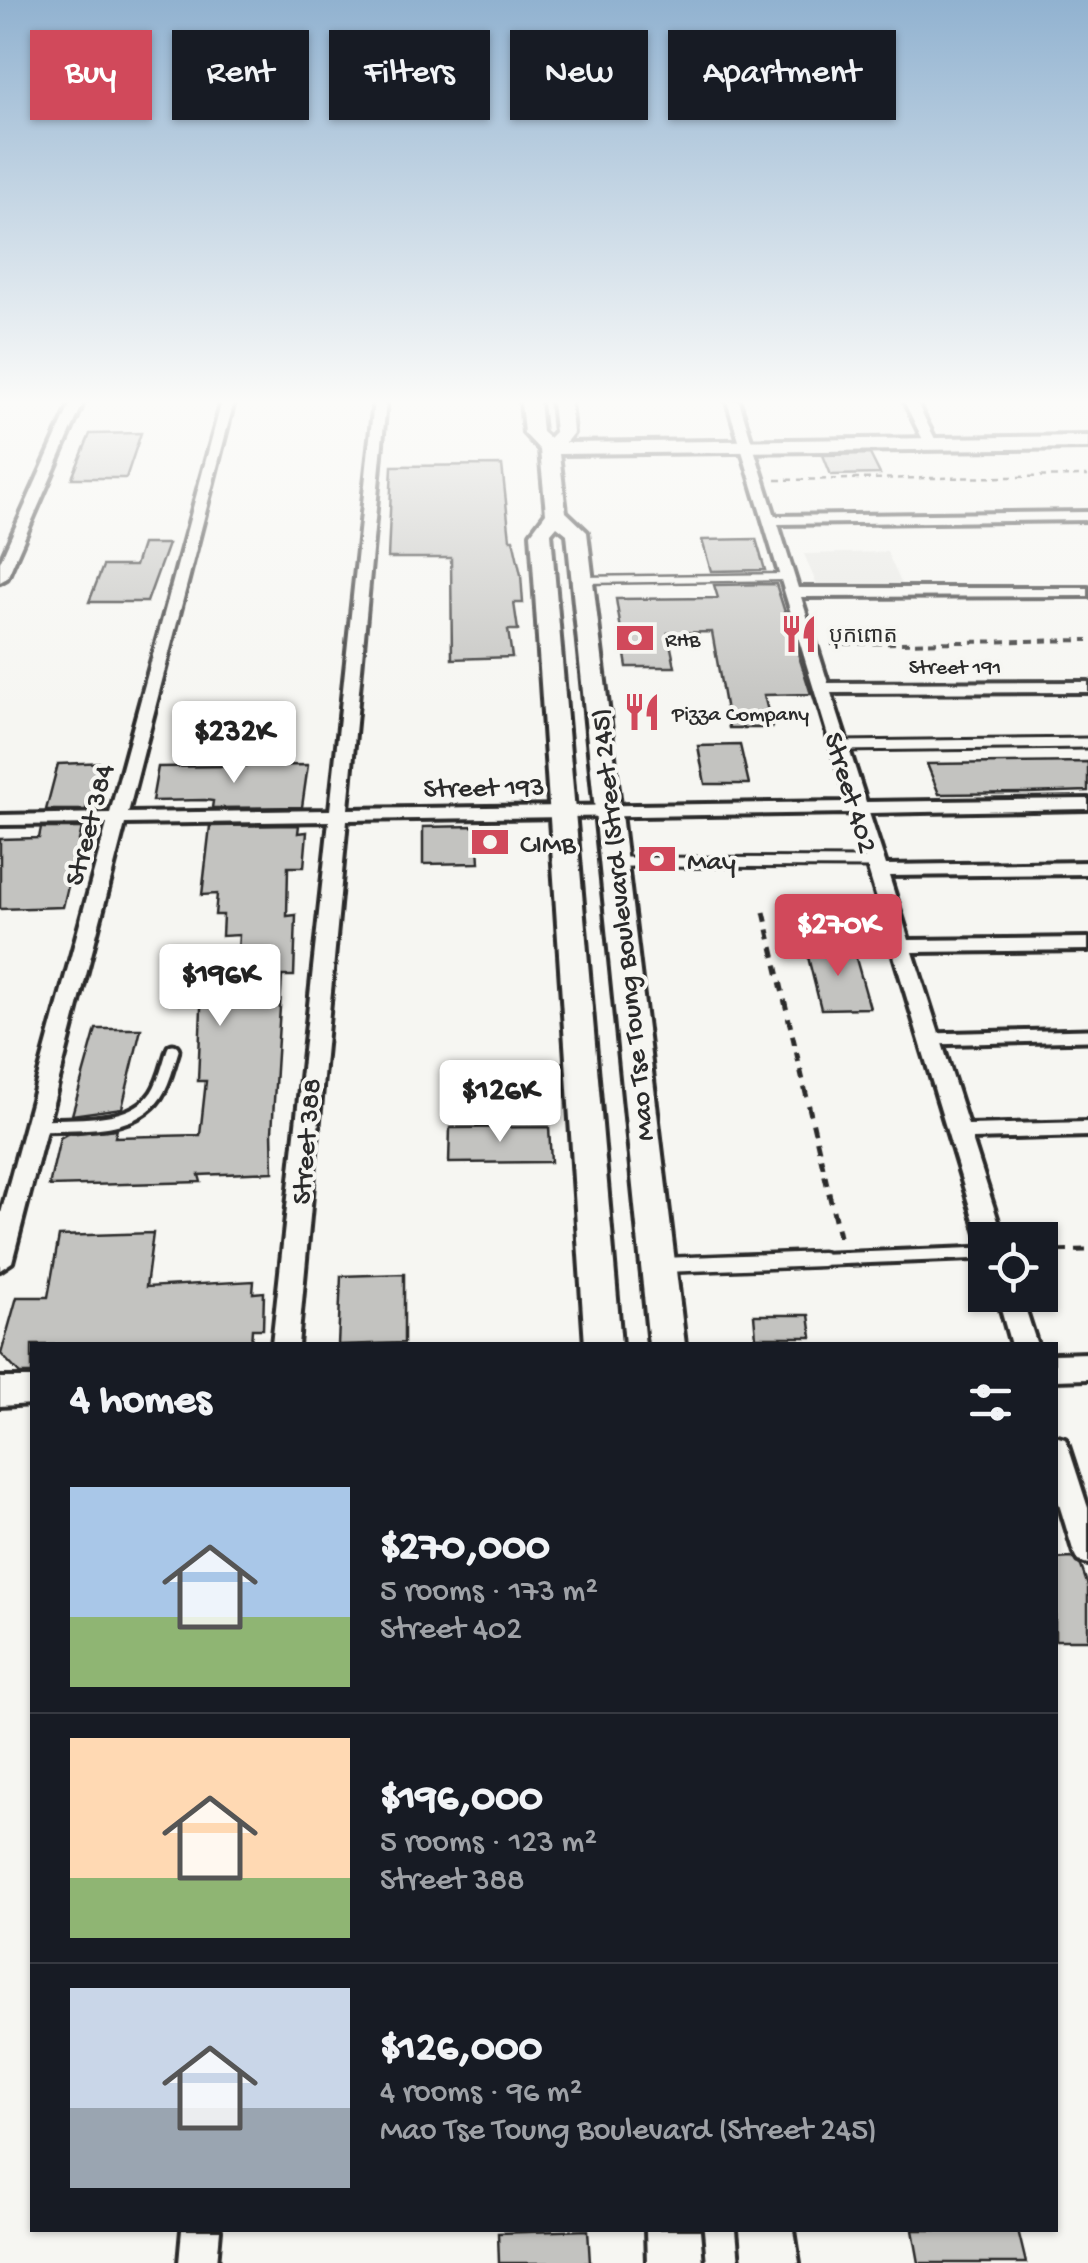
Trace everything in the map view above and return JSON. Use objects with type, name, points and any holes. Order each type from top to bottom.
[{"type":"main road","name":"Mao Tse Toung Boulevard (Street 245)","points":[[555,507],[556,514],[576,532],[667,1342]]},
{"type":"main road","name":"Mao Tse Toung Boulevard (Street 245)","points":[[556,514],[541,533],[603,1342]]},
{"type":"main road","points":[[1058,1367],[1088,1366]]},
{"type":"main road","points":[[0,1392],[30,1391]]},
{"type":"main road","points":[[672,2232],[675,2263]]},
{"type":"main road","points":[[767,2232],[771,2263]]},
{"type":"street","points":[[0,578],[31,507]]},
{"type":"street","name":"Street 384","points":[[0,1262],[200,507]]},
{"type":"street","name":"Street 388","points":[[285,1342],[369,507]]},
{"type":"street","name":"Street 402","points":[[766,507],[986,1222]]},
{"type":"street","points":[[770,520],[1088,516]]},
{"type":"street","points":[[790,585],[1088,592]]},
{"type":"street","name":"Street 191","points":[[822,688],[1088,686]]},
{"type":"street","name":"Street 193","points":[[0,820],[1088,804]]},
{"type":"street","points":[[876,867],[1088,868]]},
{"type":"street","points":[[901,946],[1088,944]]},
{"type":"street","points":[[958,1132],[1088,1128]]},
{"type":"street","points":[[1013,1312],[1023,1342]]},
{"type":"street","points":[[1058,1456],[1088,1553]]},
{"type":"street","points":[[198,2263],[202,2232]]},
{"type":"lane","points":[[581,580],[790,585]]},
{"type":"lane","points":[[840,746],[1088,743]]},
{"type":"lane","points":[[614,862],[876,867]]},
{"type":"lane","points":[[930,1039],[1088,1036]]},
{"type":"lane","points":[[36,1125],[122,1116],[146,1106],[156,1094],[173,1050]]},
{"type":"lane","points":[[658,1265],[968,1254]]},
{"type":"path","points":[[808,644],[1088,640]]},
{"type":"path","points":[[764,912],[844,1258]]},
{"type":"path","points":[[1058,1251],[1088,1250]]},
{"type":"shaded area","points":[[887,552],[903,587],[818,588],[804,554]]},
{"type":"building","points":[[390,507],[506,507],[523,603],[514,603],[518,630],[508,630],[512,657],[452,659],[451,558],[388,558]]},
{"type":"building","points":[[756,539],[765,570],[711,571],[702,540]]},
{"type":"building","points":[[142,544],[168,544],[147,602],[89,602],[103,566],[135,566]]},
{"type":"building","points":[[776,584],[811,694],[764,695],[772,728],[729,728],[712,632],[668,633],[675,667],[627,667],[616,599],[718,598],[714,585]]},
{"type":"building","points":[[740,745],[749,784],[705,784],[698,746]]},
{"type":"building","points":[[106,762],[97,801],[88,801],[86,810],[46,810],[58,764]]},
{"type":"building","points":[[1088,762],[1088,791],[1028,793],[939,794],[927,764]]},
{"type":"building","points":[[308,765],[302,807],[212,808],[213,801],[205,800],[152,801],[158,767]]},
{"type":"building","points":[[299,825],[298,833],[307,832],[304,867],[288,867],[287,916],[296,915],[294,976],[282,976],[273,1172],[199,1175],[201,1182],[49,1186],[60,1138],[67,1134],[117,1129],[115,1137],[200,1135],[206,1081],[198,1081],[202,984],[236,982],[239,935],[222,936],[223,915],[215,915],[217,894],[202,895],[210,826]]},
{"type":"building","points":[[477,826],[479,863],[423,864],[423,827]]},
{"type":"building","points":[[41,828],[82,828],[63,907],[0,909],[0,839],[39,838]]},
{"type":"building","points":[[853,948],[870,1008],[821,1009],[806,949]]},
{"type":"building","points":[[96,1029],[141,1029],[122,1108],[72,1115]]},
{"type":"building","points":[[549,1127],[551,1162],[449,1163],[450,1128]]},
{"type":"building","points":[[153,1233],[146,1287],[254,1281],[253,1293],[264,1292],[263,1329],[252,1329],[251,1342],[30,1342],[30,1374],[20,1374],[1,1354],[17,1297],[48,1297],[59,1236]]},
{"type":"building","points":[[404,1274],[404,1342],[338,1342],[341,1276]]},
{"type":"building","points":[[754,1315],[809,1315],[812,1337],[756,1337]]},
{"type":"building","points":[[1072,1558],[1081,1566],[1088,1586],[1088,1640],[1058,1640],[1058,1559]]},
{"type":"building","points":[[588,2232],[590,2263],[499,2263],[498,2233]]},
{"type":"building","points":[[913,2232],[1018,2232],[1026,2263],[919,2263]]},
{"type":"place","name":"បុកពោត","points":[[799,634]]},
{"type":"place","name":"RHB","points":[[635,638]]},
{"type":"place","name":"Pizza Company","points":[[642,712]]},
{"type":"place","name":"CIMB","points":[[490,842]]},
{"type":"place","name":"May","points":[[657,859]]}]
